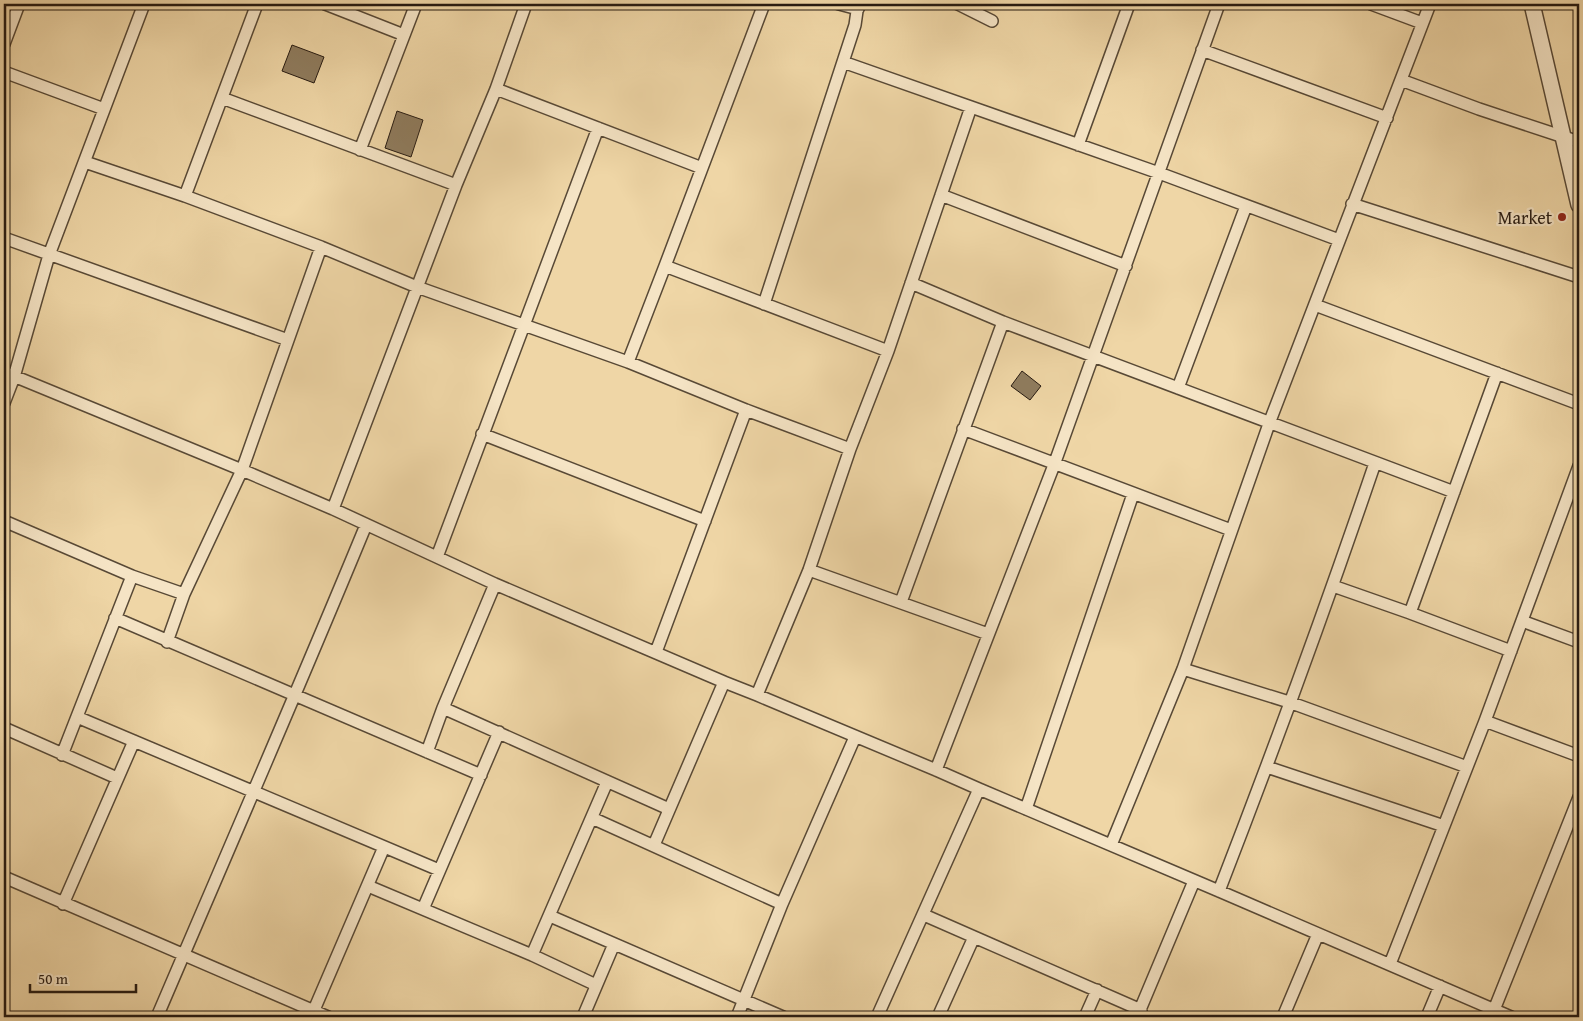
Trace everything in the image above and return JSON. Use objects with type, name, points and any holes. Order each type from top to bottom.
[{"type":"street","points":[[4,44],[19,4]]},
{"type":"street","points":[[4,403],[9,375],[49,255],[144,4]]},
{"type":"street","points":[[185,196],[258,4]]},
{"type":"street","points":[[325,4],[404,35]]},
{"type":"street","points":[[360,150],[416,4]]},
{"type":"street","points":[[333,509],[456,185],[496,89],[526,4]]},
{"type":"street","points":[[628,362],[764,4]]},
{"type":"street","points":[[764,304],[855,24],[858,6],[838,4]]},
{"type":"street","points":[[958,4],[992,21]]},
{"type":"street","points":[[1078,145],[1129,4]]},
{"type":"street","points":[[936,770],[1054,464],[1219,4]]},
{"type":"street","points":[[1371,4],[1422,23]]},
{"type":"street","points":[[1111,845],[1183,669],[1270,421],[1430,4]]},
{"type":"street","points":[[1532,4],[1579,205]]},
{"type":"street","points":[[1202,50],[1387,118]]},
{"type":"street","points":[[843,62],[1159,173],[1339,240]]},
{"type":"street","points":[[4,72],[104,110]]},
{"type":"street","points":[[1401,80],[1579,142]]},
{"type":"street","points":[[496,89],[702,168]]},
{"type":"street","points":[[222,98],[456,185]]},
{"type":"street","points":[[757,694],[809,570],[850,449],[888,351],[971,107]]},
{"type":"street","points":[[437,557],[598,128]]},
{"type":"street","points":[[85,162],[185,196],[322,247],[417,287],[628,362],[746,410],[850,449]]},
{"type":"street","points":[[942,195],[1126,266]]},
{"type":"street","points":[[1352,204],[1579,277]]},
{"type":"street","points":[[1178,388],[1246,206]]},
{"type":"street","points":[[4,238],[288,340]]},
{"type":"street","points":[[167,642],[184,594],[242,470],[322,247]]},
{"type":"street","points":[[665,266],[888,351]]},
{"type":"street","points":[[911,283],[1003,322],[1270,421],[1454,492]]},
{"type":"street","points":[[1315,305],[1579,404]]},
{"type":"street","points":[[901,602],[1003,322]]},
{"type":"street","points":[[1410,613],[1497,373]]},
{"type":"street","points":[[9,375],[242,470],[333,509],[495,584],[936,770],[1511,1017]]},
{"type":"street","points":[[656,652],[746,410]]},
{"type":"street","points":[[963,429],[1231,530]]},
{"type":"street","points":[[482,434],[705,520]]},
{"type":"street","points":[[1219,891],[1267,767],[1333,586],[1375,463]]},
{"type":"street","points":[[1390,964],[1485,721],[1579,466]]},
{"type":"street","points":[[1026,809],[1134,494]]},
{"type":"street","points":[[4,523],[132,576],[184,594]]},
{"type":"street","points":[[156,1017],[296,695],[366,525]]},
{"type":"street","points":[[809,570],[988,634]]},
{"type":"street","points":[[62,755],[132,576]]},
{"type":"street","points":[[427,752],[443,708],[495,584]]},
{"type":"street","points":[[1333,586],[1511,651]]},
{"type":"street","points":[[115,618],[167,642],[296,695],[481,775]]},
{"type":"street","points":[[1522,621],[1579,642]]},
{"type":"street","points":[[1183,669],[1290,702],[1467,767]]},
{"type":"street","points":[[654,845],[724,682]]},
{"type":"street","points":[[443,708],[669,809]]},
{"type":"street","points":[[77,717],[439,870]]},
{"type":"street","points":[[1485,721],[1579,756]]},
{"type":"street","points":[[4,728],[117,778]]},
{"type":"street","points":[[423,909],[499,732]]},
{"type":"street","points":[[737,1017],[782,904],[855,737]]},
{"type":"street","points":[[63,904],[134,740]]},
{"type":"street","points":[[1267,767],[1444,826]]},
{"type":"street","points":[[532,955],[607,782]]},
{"type":"street","points":[[877,1017],[979,789]]},
{"type":"street","points":[[1494,1010],[1579,797]]},
{"type":"street","points":[[592,818],[782,904]]},
{"type":"street","points":[[312,1014],[384,847]]},
{"type":"street","points":[[4,877],[184,955],[312,1014],[328,1017]]},
{"type":"street","points":[[924,915],[1097,990],[1139,1014],[1194,881]]},
{"type":"street","points":[[368,886],[596,984]]},
{"type":"street","points":[[550,916],[783,1017]]},
{"type":"street","points":[[1283,1017],[1318,934]]},
{"type":"street","points":[[938,1017],[974,937]]},
{"type":"street","points":[[583,1017],[614,944]]},
{"type":"street","points":[[1427,1017],[1440,986]]},
{"type":"street","points":[[1085,1017],[1097,990]]},
{"type":"building","points":[[292,45],[324,57],[314,83],[282,71]]},
{"type":"building","points":[[397,111],[423,120],[411,157],[385,148]]},
{"type":"building","points":[[1022,371],[1041,386],[1030,400],[1011,386]]},
{"type":"place","name":"Market","points":[[1562,217]]}]
